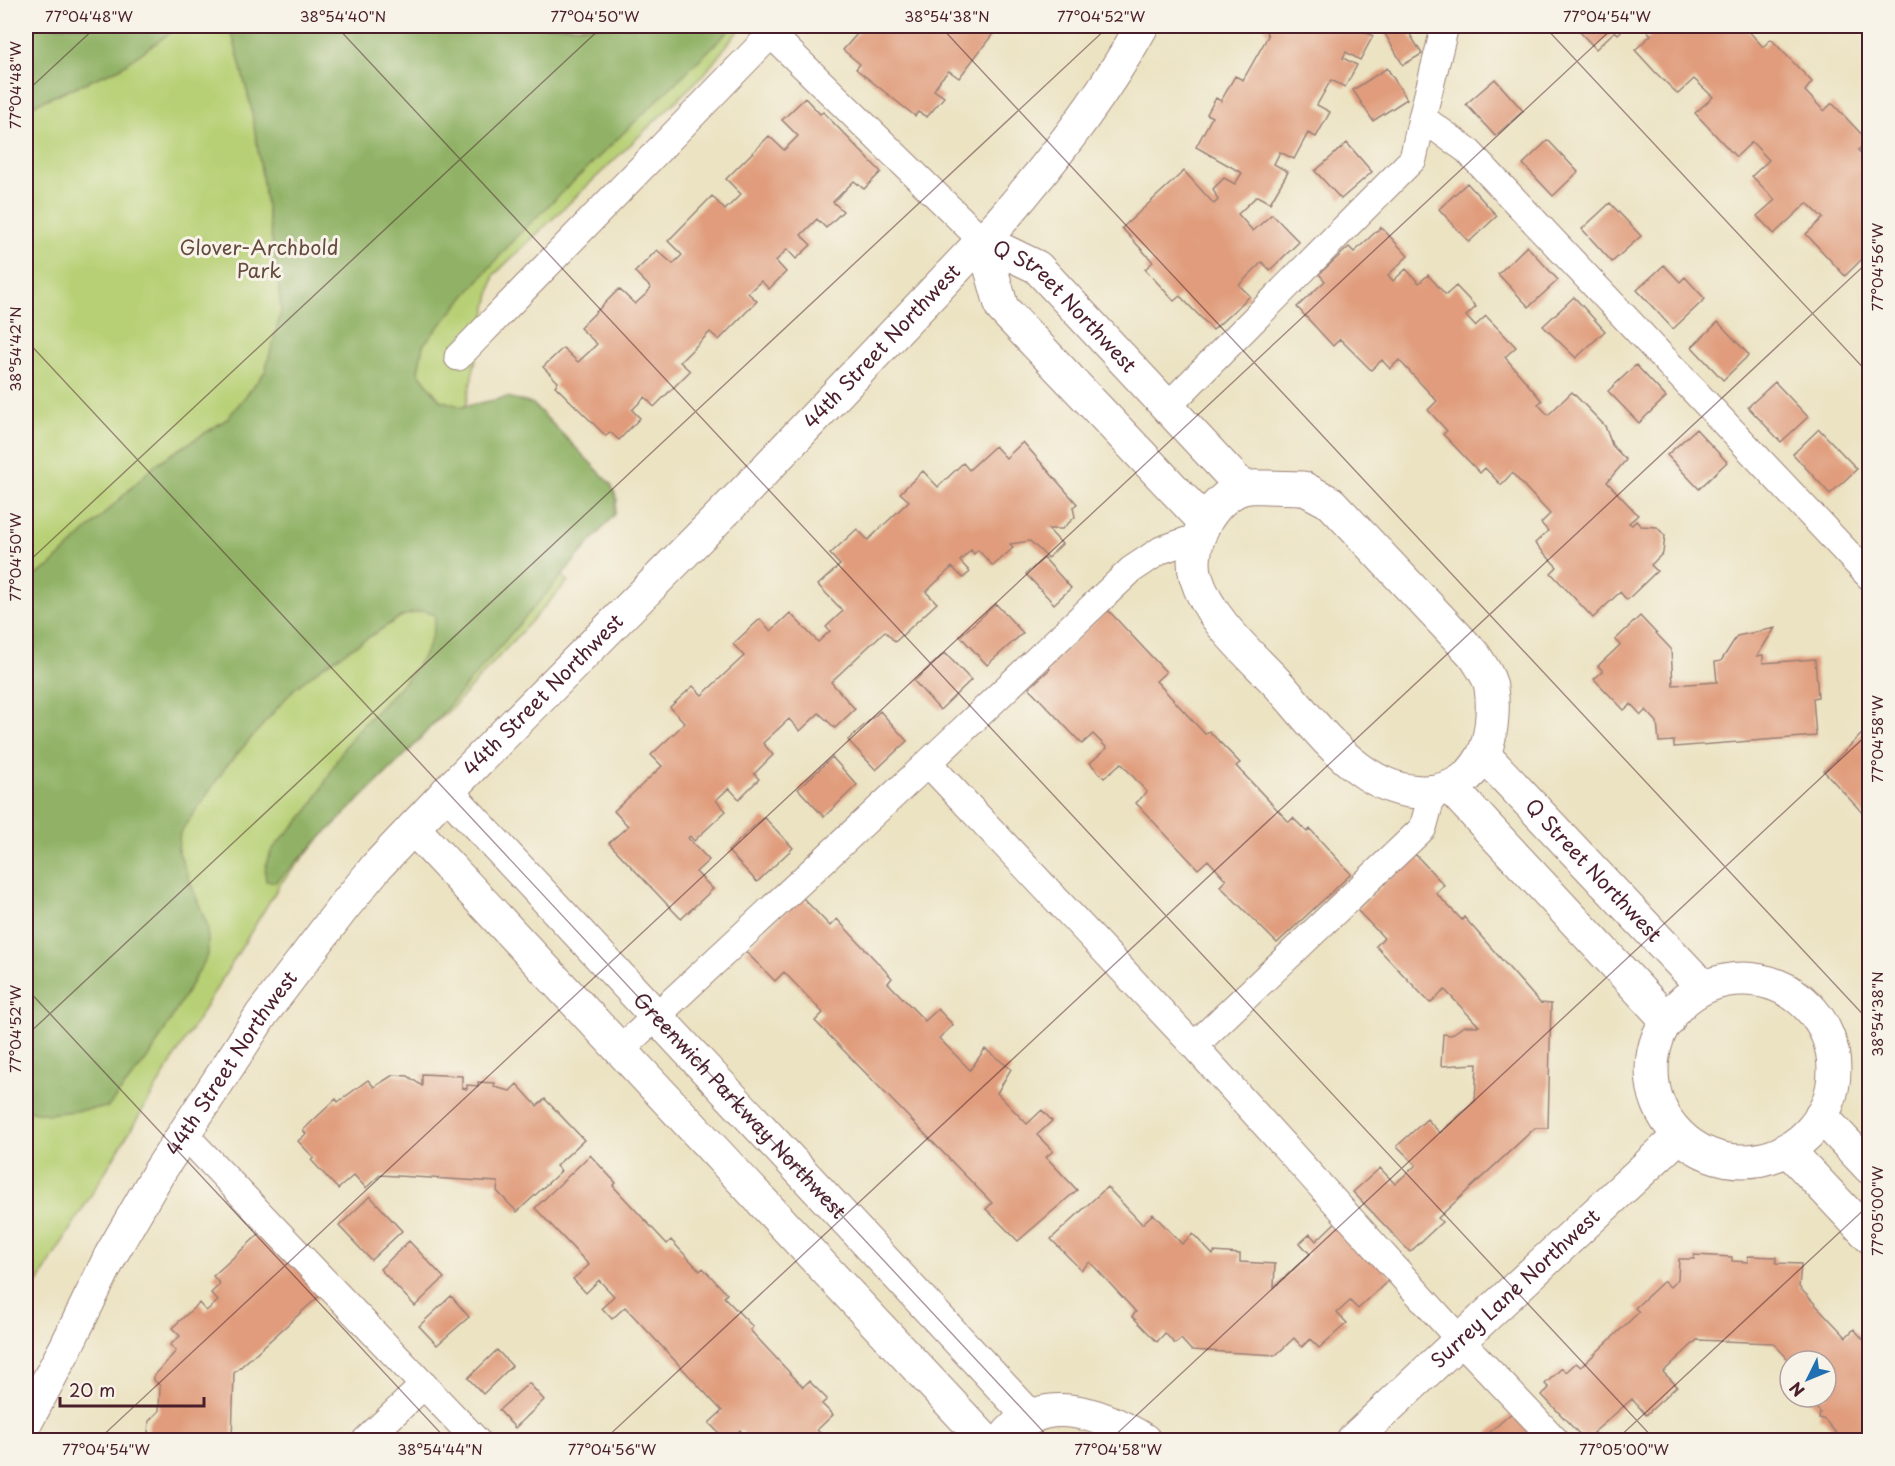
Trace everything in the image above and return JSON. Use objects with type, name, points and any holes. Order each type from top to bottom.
[{"type":"street","name":"44th Street Northwest","points":[[26,1422],[112,1253],[183,1133],[290,976],[377,866],[447,792],[777,458],[983,241],[1063,146],[1111,77],[1142,26]]},
{"type":"street","name":"Q Street Northwest","points":[[983,241],[1036,267],[1244,488]]},
{"type":"street","name":"Q Street Northwest","points":[[983,241],[1002,308],[1201,530]]},
{"type":"street","points":[[1244,488],[1303,488],[1331,503],[1475,656],[1491,686],[1491,723],[1484,755],[1472,775],[1442,789],[1412,793],[1381,781],[1350,763],[1213,614],[1196,575],[1201,530],[1220,502],[1244,488]]},
{"type":"street","name":"Q Street Northwest","points":[[1484,755],[1703,987]]},
{"type":"street","points":[[1442,789],[1668,1022]]},
{"type":"street","name":"Greenwich Parkway Northwest","points":[[447,792],[1031,1418]]},
{"type":"street","points":[[413,828],[985,1440]]},
{"type":"street","points":[[1730,978],[1774,983],[1812,1007],[1833,1046],[1834,1090],[1813,1131],[1772,1159],[1722,1161],[1678,1137],[1651,1090],[1653,1050],[1668,1022],[1682,1003],[1703,987],[1730,978]]},
{"type":"street","points":[[1821,1116],[1869,1168]]},
{"type":"street","name":"Surrey Lane Northwest","points":[[1353,1440],[1678,1137]]},
{"type":"street","points":[[1787,1149],[1869,1237]]},
{"type":"street","points":[[1003,1440],[1011,1430],[1047,1410],[1082,1412],[1117,1423],[1144,1440]]},
{"type":"lane","points":[[1168,406],[1413,159],[1445,26]]},
{"type":"lane","points":[[458,357],[775,30],[983,241]]},
{"type":"lane","points":[[1422,118],[1467,150],[1869,577]]},
{"type":"lane","points":[[621,1049],[1131,570],[1161,550],[1201,530]]},
{"type":"lane","points":[[928,763],[1194,1046],[1460,1340],[1555,1440]]},
{"type":"lane","points":[[1194,1046],[1423,828],[1442,789]]},
{"type":"lane","points":[[183,1133],[476,1440]]},
{"type":"lane","points":[[366,1440],[424,1385]]},
{"type":"green space","name":"Glover-Archbold Park","points":[[26,26],[742,26],[705,73],[494,275],[453,465],[568,581],[451,709],[380,770],[280,884],[26,1302]]},
{"type":"green space","points":[[26,26],[185,26],[177,28],[120,68],[26,108]]},
{"type":"green space","name":"Glover-Archbold Park","points":[[226,26],[734,26],[516,237],[423,345],[418,372],[440,400],[462,407],[507,397],[533,404],[611,484],[617,499],[615,514],[412,748],[276,882],[266,881],[267,860],[277,843],[312,805],[346,745],[401,685],[425,652],[433,634],[435,615],[423,611],[402,616],[322,667],[294,689],[225,768],[180,833],[178,850],[208,928],[208,955],[151,1054],[108,1107],[49,1114],[26,1110],[26,581],[49,567],[156,464],[227,419],[265,372],[281,312],[278,279],[251,107],[233,37]]},
{"type":"building","points":[[864,26],[991,26],[996,30],[959,78],[949,71],[941,79],[934,90],[944,97],[927,117],[918,112],[915,116],[856,69],[860,64],[843,50]]},
{"type":"building","points":[[1264,26],[1360,26],[1358,28],[1373,36],[1360,60],[1346,52],[1343,58],[1357,65],[1345,87],[1331,80],[1317,105],[1330,112],[1316,137],[1308,133],[1294,159],[1280,152],[1274,164],[1288,172],[1270,203],[1257,196],[1238,214],[1253,231],[1272,214],[1299,242],[1270,270],[1262,262],[1239,285],[1250,296],[1213,330],[1180,296],[1174,301],[1145,269],[1153,262],[1122,228],[1184,171],[1214,204],[1218,200],[1213,189],[1224,178],[1235,184],[1242,173],[1196,147],[1212,117],[1207,114],[1216,98],[1221,101],[1235,76],[1243,80],[1268,36]]},
{"type":"building","points":[[1395,26],[1405,26],[1422,54],[1403,65],[1384,32]]},
{"type":"building","points":[[1585,26],[1627,26],[1618,34],[1615,31],[1596,49],[1579,31]]},
{"type":"building","points":[[1643,26],[1749,26],[1746,28],[1763,47],[1771,39],[1812,82],[1805,91],[1824,111],[1832,103],[1868,141],[1858,150],[1869,162],[1869,267],[1862,259],[1845,276],[1806,234],[1823,218],[1807,203],[1774,234],[1757,216],[1775,200],[1752,176],[1769,160],[1752,142],[1736,157],[1695,113],[1713,97],[1694,79],[1678,94],[1656,73],[1635,50],[1651,35]]},
{"type":"building","points":[[1387,68],[1407,99],[1373,121],[1353,90]]},
{"type":"building","points":[[1495,79],[1523,111],[1495,136],[1466,104]]},
{"type":"building","points":[[805,98],[820,114],[823,112],[881,172],[864,189],[854,181],[833,202],[843,211],[826,228],[817,219],[801,235],[811,245],[796,259],[787,249],[776,261],[786,272],[769,289],[761,281],[748,293],[757,301],[719,340],[710,332],[680,362],[690,371],[654,407],[645,397],[632,410],[640,418],[619,440],[610,432],[606,436],[555,386],[558,382],[543,367],[563,348],[578,362],[597,344],[580,328],[619,289],[635,304],[645,295],[651,288],[635,272],[657,250],[673,264],[682,255],[668,241],[712,196],[725,210],[741,194],[726,179],[769,136],[784,150],[798,136],[782,120]]},
{"type":"building","points":[[1548,140],[1578,172],[1553,196],[1523,164]]},
{"type":"building","points":[[1347,143],[1372,172],[1341,199],[1315,171]]},
{"type":"building","points":[[1467,183],[1497,216],[1469,242],[1439,209]]},
{"type":"building","points":[[1610,203],[1641,236],[1612,262],[1582,229]]},
{"type":"building","points":[[1381,227],[1408,256],[1388,275],[1393,281],[1406,269],[1419,283],[1428,275],[1446,295],[1456,286],[1476,307],[1466,316],[1475,326],[1486,316],[1516,347],[1505,357],[1542,401],[1538,404],[1548,415],[1572,392],[1605,426],[1612,445],[1626,460],[1607,482],[1638,515],[1629,523],[1632,525],[1636,521],[1641,526],[1657,527],[1665,536],[1663,553],[1651,565],[1657,571],[1627,600],[1620,592],[1593,618],[1551,573],[1557,567],[1535,543],[1548,531],[1541,523],[1550,514],[1512,473],[1501,485],[1485,468],[1480,473],[1443,434],[1447,431],[1428,410],[1437,401],[1399,360],[1390,369],[1382,360],[1371,370],[1340,339],[1333,346],[1297,307],[1325,281],[1319,274],[1349,247],[1354,252]]},
{"type":"building","points":[[1527,246],[1558,280],[1529,307],[1498,274]]},
{"type":"building","points":[[1664,265],[1680,282],[1685,277],[1705,299],[1673,329],[1637,290]]},
{"type":"building","points":[[1574,297],[1605,331],[1576,358],[1543,326]]},
{"type":"building","points":[[1718,322],[1749,355],[1723,380],[1692,347]]},
{"type":"building","points":[[1636,365],[1666,397],[1639,423],[1608,391]]},
{"type":"building","points":[[1775,382],[1808,417],[1781,442],[1748,407]]},
{"type":"building","points":[[1696,429],[1727,462],[1699,489],[1667,455]]},
{"type":"building","points":[[1819,429],[1857,469],[1830,494],[1793,454]]},
{"type":"building","points":[[1023,442],[1077,504],[1073,507],[1075,517],[1062,529],[1048,529],[1062,544],[1048,558],[1030,541],[1010,544],[1013,548],[993,566],[978,550],[974,554],[971,550],[960,561],[970,572],[963,578],[952,567],[926,592],[937,603],[895,642],[885,631],[831,682],[855,709],[835,728],[819,713],[800,731],[789,719],[763,743],[773,755],[754,774],[759,779],[739,799],[729,788],[716,800],[726,811],[694,841],[690,836],[688,838],[709,860],[696,872],[713,889],[681,919],[609,843],[628,826],[614,811],[662,766],[651,755],[685,723],[670,707],[693,686],[702,695],[744,656],[733,644],[760,619],[771,631],[790,613],[818,642],[830,631],[826,627],[843,611],[818,585],[840,565],[830,554],[857,529],[868,540],[909,501],[900,493],[923,471],[938,487],[963,463],[969,470],[995,446],[1006,458]]},
{"type":"building","points":[[1044,558],[1071,588],[1054,604],[1026,574]]},
{"type":"building","points":[[996,604],[1023,633],[987,665],[960,636]]},
{"type":"building","points":[[1108,610],[1166,672],[1156,681],[1205,734],[1209,731],[1240,763],[1236,766],[1289,822],[1293,818],[1307,832],[1310,829],[1351,874],[1277,943],[1220,886],[1226,880],[1208,860],[1198,869],[1136,803],[1147,792],[1121,763],[1104,778],[1090,763],[1107,748],[1093,734],[1082,744],[1029,688],[1050,669],[1048,666]]},
{"type":"building","points":[[1640,616],[1671,649],[1673,685],[1717,682],[1715,662],[1721,661],[1737,636],[1775,628],[1757,656],[1763,655],[1763,663],[1815,659],[1818,697],[1813,698],[1816,736],[1674,747],[1674,741],[1659,742],[1657,722],[1646,710],[1641,715],[1631,704],[1624,710],[1594,679],[1603,671],[1598,666],[1620,645],[1615,640]]},
{"type":"building","points":[[945,653],[971,680],[940,710],[914,681]]},
{"type":"building","points":[[880,711],[907,741],[876,770],[848,740]]},
{"type":"building","points":[[1869,727],[1869,816],[1867,818],[1824,771]]},
{"type":"building","points":[[832,757],[857,785],[824,817],[798,789]]},
{"type":"building","points":[[764,817],[793,848],[757,882],[728,851]]},
{"type":"building","points":[[1415,854],[1444,885],[1436,893],[1462,920],[1464,917],[1540,1003],[1551,1004],[1548,1128],[1535,1128],[1438,1218],[1442,1222],[1410,1252],[1353,1192],[1380,1168],[1395,1184],[1416,1165],[1397,1146],[1427,1119],[1440,1133],[1475,1101],[1477,1064],[1441,1066],[1443,1034],[1451,1035],[1464,1026],[1479,1026],[1445,990],[1430,1003],[1376,946],[1384,938],[1357,910]]},
{"type":"building","points":[[802,897],[830,926],[837,919],[892,978],[888,983],[925,1021],[938,1009],[953,1025],[939,1038],[970,1070],[985,1049],[1011,1069],[997,1093],[1027,1124],[1042,1110],[1052,1121],[1037,1135],[1053,1151],[1046,1157],[1077,1190],[1018,1241],[986,1209],[992,1203],[815,1021],[823,1013],[784,972],[775,981],[745,951]]},
{"type":"building","points":[[422,1074],[462,1076],[462,1088],[467,1089],[467,1085],[478,1086],[478,1082],[495,1083],[494,1087],[510,1091],[517,1084],[537,1106],[545,1099],[584,1140],[556,1166],[561,1171],[517,1212],[497,1191],[498,1182],[380,1175],[366,1188],[354,1175],[338,1189],[311,1160],[314,1158],[298,1141],[306,1134],[303,1130],[336,1099],[338,1102],[368,1080],[374,1087],[393,1075],[408,1076],[422,1086]]},
{"type":"building","points":[[590,1155],[616,1183],[613,1186],[667,1244],[671,1240],[700,1271],[703,1268],[727,1294],[724,1297],[753,1327],[750,1330],[803,1387],[809,1381],[827,1399],[822,1404],[833,1415],[817,1430],[822,1435],[816,1440],[744,1440],[747,1438],[740,1430],[730,1440],[726,1440],[709,1423],[722,1411],[625,1307],[612,1319],[602,1308],[614,1296],[599,1280],[586,1293],[573,1279],[589,1265],[535,1208]]},
{"type":"building","points":[[1107,1187],[1142,1224],[1153,1214],[1182,1244],[1193,1234],[1213,1255],[1214,1252],[1240,1254],[1240,1262],[1275,1264],[1274,1287],[1310,1254],[1300,1243],[1310,1234],[1316,1241],[1338,1220],[1392,1277],[1358,1309],[1350,1301],[1337,1313],[1347,1323],[1319,1348],[1310,1339],[1302,1347],[1294,1338],[1276,1355],[1191,1350],[1181,1339],[1175,1344],[1165,1333],[1157,1342],[1132,1316],[1136,1312],[1090,1262],[1081,1270],[1051,1239]]},
{"type":"building","points":[[370,1196],[402,1231],[371,1260],[339,1226]]},
{"type":"building","points":[[269,1225],[327,1289],[234,1373],[232,1440],[154,1440],[148,1434],[149,1421],[159,1411],[160,1386],[154,1380],[154,1376],[176,1351],[170,1345],[180,1336],[172,1328],[199,1303],[206,1311],[218,1301],[211,1293],[220,1284],[213,1276]]},
{"type":"building","points":[[409,1241],[444,1278],[415,1306],[380,1269]]},
{"type":"building","points":[[1694,1255],[1732,1257],[1732,1261],[1748,1262],[1748,1256],[1776,1257],[1776,1263],[1801,1264],[1799,1287],[1846,1337],[1854,1329],[1869,1346],[1869,1440],[1842,1440],[1825,1420],[1819,1418],[1820,1412],[1817,1409],[1838,1409],[1838,1349],[1779,1349],[1773,1343],[1697,1340],[1663,1372],[1677,1386],[1646,1415],[1632,1399],[1585,1440],[1542,1395],[1549,1388],[1545,1384],[1562,1368],[1566,1372],[1576,1363],[1581,1367],[1639,1312],[1635,1308],[1664,1281],[1670,1287],[1678,1279],[1679,1259],[1694,1259]]},
{"type":"building","points":[[451,1296],[469,1317],[437,1345],[419,1326]]},
{"type":"building","points":[[497,1350],[512,1366],[483,1394],[468,1378]]},
{"type":"building","points":[[529,1383],[544,1400],[515,1428],[499,1410]]},
{"type":"building","points":[[1515,1410],[1543,1440],[1481,1440]]}]
